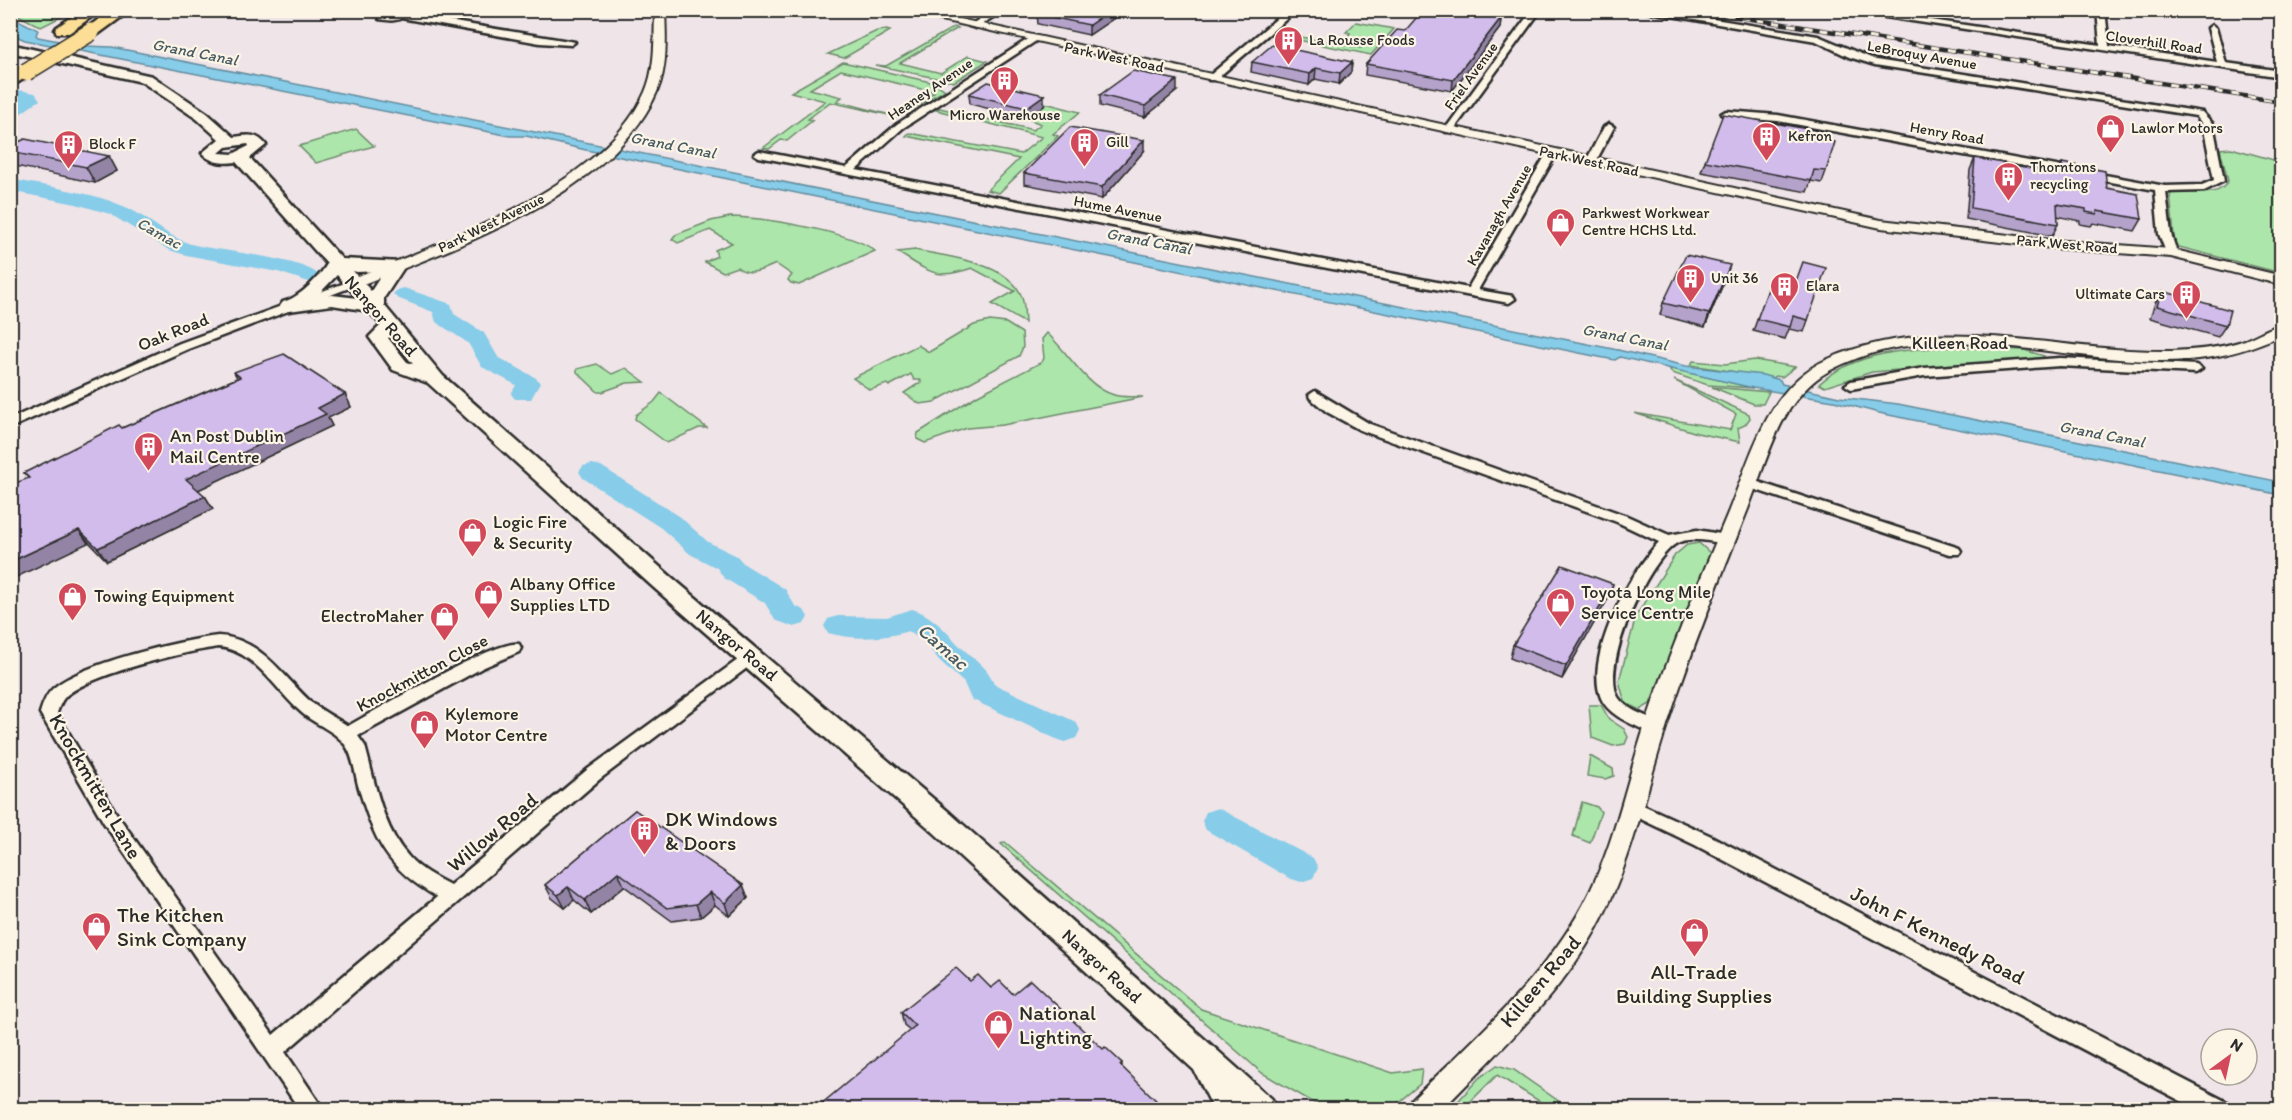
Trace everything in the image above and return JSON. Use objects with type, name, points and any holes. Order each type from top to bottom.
[{"type":"highway","points":[[10,82],[18,68],[63,30],[93,10]]},
{"type":"highway","points":[[18,68],[90,32],[123,10]]},
{"type":"main road","points":[[10,48],[147,79],[202,116],[230,141]]},
{"type":"main road","points":[[244,138],[258,142],[257,148],[239,156],[222,158],[211,156],[211,149],[244,138]]},
{"type":"main road","name":"Nangor Road","points":[[239,156],[391,325],[378,337],[400,366],[436,380],[661,581],[752,658],[1203,1056],[1253,1109]]},
{"type":"main road","points":[[289,306],[318,288],[329,276],[336,263],[359,267],[396,266]]},
{"type":"main road","points":[[289,306],[332,300],[375,306],[375,298],[396,266]]},
{"type":"street","points":[[366,10],[385,14],[401,12],[540,40],[571,42]]},
{"type":"street","name":"Park West Avenue","points":[[353,283],[505,219],[544,197],[589,166],[636,119],[651,91],[660,10]]},
{"type":"street","name":"Park West Road","points":[[901,10],[1894,226],[2171,254],[2278,279]]},
{"type":"street","points":[[973,26],[1000,10]]},
{"type":"street","points":[[1212,78],[1293,10]]},
{"type":"street","name":"Friel Avenue","points":[[1449,130],[1537,10]]},
{"type":"street","name":"LeBroquy Avenue","points":[[1641,10],[1818,39],[1852,55],[1875,62],[2202,116]]},
{"type":"street","points":[[2101,10],[2105,48]]},
{"type":"street","points":[[2268,10],[2282,13]]},
{"type":"street","name":"Cloverhill Road","points":[[1844,11],[1879,13],[2282,74]]},
{"type":"street","points":[[2212,28],[2222,65]]},
{"type":"street","name":"Heaney Avenue","points":[[849,170],[900,126],[1033,39]]},
{"type":"street","name":"Henry Road","points":[[1726,114],[1778,118],[2161,188],[2199,189],[2213,186],[2219,181],[2208,123],[2202,116]]},
{"type":"street","points":[[1591,161],[1609,127]]},
{"type":"street","name":"Kavanagh Avenue","points":[[1471,292],[1552,153]]},
{"type":"street","name":"Hume Avenue","points":[[759,154],[1509,299]]},
{"type":"street","points":[[2161,188],[2165,234],[2171,254]]},
{"type":"street","name":"Oak Road","points":[[10,424],[128,369],[353,283]]},
{"type":"street","name":"Killeen Road","points":[[1422,1110],[1523,1005],[1578,937],[1614,867],[1655,727],[1682,650],[1749,483],[1784,402],[1802,381],[1850,356],[1884,346],[1922,341],[1979,339],[2132,354],[2201,354],[2244,345],[2282,329]]},
{"type":"street","points":[[2045,345],[2060,362]]},
{"type":"street","name":"Killeen Road","points":[[1851,385],[1924,372],[2060,362],[2196,369]]},
{"type":"street","points":[[1315,394],[1337,413],[1365,427],[1622,519],[1669,541]]},
{"type":"street","points":[[1749,483],[1954,551]]},
{"type":"street","points":[[1655,727],[1620,709],[1609,696],[1606,681],[1615,630],[1650,564],[1669,541],[1692,535],[1727,539]]},
{"type":"street","name":"Knockmitten Lane","points":[[313,1110],[110,818],[48,713],[52,699],[64,689],[85,679],[162,653],[228,641],[249,652],[319,718],[348,734]]},
{"type":"street","name":"Knockmitton Close","points":[[348,734],[476,664],[513,648]]},
{"type":"street","name":"Willow Road","points":[[270,1051],[594,774],[752,658]]},
{"type":"street","points":[[348,734],[356,746],[385,833],[397,856],[416,874],[452,896]]},
{"type":"street","name":"John F Kennedy Road","points":[[1632,807],[1702,840],[2221,1110]]},
{"type":"green space","points":[[64,10],[73,11],[41,27],[10,11]]},
{"type":"green space","points":[[1356,22],[1394,29],[1371,55],[1274,35],[1279,33],[1361,48],[1369,41],[1348,36],[1350,33],[1346,32]]},
{"type":"green space","points":[[954,27],[958,28],[900,63],[941,73],[968,56],[987,61],[954,82],[875,65],[886,66]]},
{"type":"green space","points":[[877,31],[890,31],[844,58],[828,54]]},
{"type":"green space","points":[[843,62],[935,83],[945,90],[911,110],[908,109],[934,92],[841,70],[810,89],[842,97],[837,101],[898,117],[830,102],[808,119],[813,120],[787,141],[781,140],[769,149],[763,148],[825,101],[791,92]]},
{"type":"green space","points":[[1045,103],[1080,112],[1053,134],[1058,136],[999,193],[987,190],[1019,159],[906,136],[909,133],[1021,154],[1042,137],[936,110],[940,108],[1033,130],[1041,124],[1026,118]]},
{"type":"green space","points":[[356,129],[374,146],[316,163],[299,146]]},
{"type":"green space","points":[[2231,148],[2281,162],[2281,273],[2175,246],[2170,194],[2210,192],[2224,187],[2228,181],[2220,149]]},
{"type":"green space","points":[[730,217],[784,223],[828,232],[864,244],[875,251],[799,285],[791,283],[788,280],[792,275],[776,264],[756,272],[747,272],[737,267],[723,272],[705,262],[717,256],[715,250],[732,243],[710,230],[678,243],[672,239],[675,235],[711,221]]},
{"type":"green space","points":[[915,250],[972,262],[1000,273],[1011,281],[1021,295],[1025,323],[992,304],[1015,291],[972,268],[940,274],[925,269],[897,252]]},
{"type":"green space","points":[[990,321],[1006,323],[1022,333],[1023,347],[1019,356],[934,402],[920,404],[904,393],[921,382],[921,380],[914,380],[911,374],[889,386],[887,384],[870,390],[853,378],[918,345],[929,352],[974,325]]},
{"type":"green space","points":[[1047,333],[1086,377],[1104,391],[1117,396],[1143,397],[1003,425],[967,428],[925,443],[917,439],[918,433],[978,395],[1042,362],[1044,358],[1042,339]]},
{"type":"green space","points":[[1952,347],[2024,350],[2044,356],[2040,359],[1872,372],[1825,387],[1819,384],[1848,365],[1882,354]]},
{"type":"green space","points":[[1755,360],[1795,367],[1782,377],[1775,376],[1774,378],[1691,365],[1693,361],[1725,364]]},
{"type":"green space","points":[[597,364],[612,374],[626,368],[645,382],[627,383],[598,392],[577,372],[577,369]]},
{"type":"green space","points":[[1669,368],[1753,388],[1708,385],[1672,373]]},
{"type":"green space","points":[[1674,380],[1749,414],[1750,418],[1745,425],[1738,428],[1740,442],[1697,433],[1634,413],[1730,430],[1736,414]]},
{"type":"green space","points":[[1712,387],[1769,392],[1763,404],[1754,404]]},
{"type":"green space","points":[[661,393],[707,428],[699,428],[667,443],[635,419],[636,415],[654,402]]},
{"type":"green space","points":[[1699,543],[1710,553],[1650,704],[1640,710],[1625,703],[1619,681],[1636,616],[1675,555],[1687,545]]},
{"type":"green space","points":[[1589,705],[1601,705],[1609,719],[1624,729],[1628,737],[1625,744],[1613,746],[1592,738]]},
{"type":"green space","points":[[1590,756],[1613,769],[1614,776],[1605,779],[1587,776]]},
{"type":"green space","points":[[1582,802],[1597,807],[1601,812],[1590,843],[1573,836]]},
{"type":"green space","points":[[1005,842],[1201,1009],[1393,1073],[1422,1069],[1420,1084],[1390,1109],[1325,1109],[1262,1073],[1001,844]]},
{"type":"green space","points":[[1497,1065],[1514,1070],[1570,1109],[1552,1109],[1497,1075],[1463,1109],[1451,1109],[1478,1079]]},
{"type":"water","points":[[10,16],[38,30],[36,35],[38,37],[85,46],[112,47],[1618,350],[1686,366],[1763,375],[1780,380],[1782,384],[1839,397],[1898,404],[2281,482],[2281,495],[1879,413],[1834,401],[1753,388],[1620,357],[1615,360],[1604,358],[526,136],[510,136],[25,40],[11,34]]},
{"type":"building","points":[[1042,10],[1111,10],[1089,25],[1037,14]]},
{"type":"building","points":[[1423,10],[1457,10],[1501,18],[1453,80],[1366,64],[1397,30],[1405,31]]},
{"type":"building","points":[[1272,45],[1352,62],[1340,73],[1316,68],[1310,74],[1252,62]]},
{"type":"building","points":[[1133,71],[1177,80],[1145,106],[1100,95]]},
{"type":"building","points":[[988,82],[1044,95],[1026,108],[969,94]]},
{"type":"building","name":"Kefron","points":[[1723,114],[1824,132],[1823,140],[1835,142],[1826,171],[1814,170],[1811,181],[1705,161]]},
{"type":"building","name":"Gill","points":[[1070,127],[1144,140],[1102,187],[1024,173]]},
{"type":"building","points":[[25,139],[109,156],[86,167],[10,152],[10,146]]},
{"type":"building","points":[[1975,158],[2063,174],[2062,163],[2105,171],[2107,188],[2138,194],[2142,219],[2097,211],[2097,214],[2086,212],[2086,209],[2057,204],[2058,224],[1971,208]]},
{"type":"building","name":"Unit 36","points":[[1686,255],[1730,265],[1709,314],[1663,303]]},
{"type":"building","name":"Elara","points":[[1803,262],[1826,268],[1808,320],[1793,316],[1790,327],[1757,319],[1773,276],[1796,281]]},
{"type":"building","points":[[2162,291],[2230,310],[2226,325],[2157,306]]},
{"type":"building","name":"An Post Dublin Mail Centre","points":[[284,354],[345,394],[318,408],[326,414],[186,479],[205,496],[98,548],[79,530],[10,562],[10,485],[29,478],[24,473],[119,425],[122,428],[240,377],[234,372]]},
{"type":"building","name":"Toyota Long Mile Service Centre","points":[[1562,565],[1613,584],[1566,666],[1513,645]]},
{"type":"building","name":"DK Windows & Doors","points":[[635,810],[743,885],[725,903],[710,892],[696,904],[667,908],[618,872],[585,900],[568,887],[558,895],[545,885]]},
{"type":"building","name":"National Lighting","points":[[956,968],[970,981],[978,975],[991,988],[1000,981],[1013,994],[1030,980],[1103,1049],[1105,1047],[1122,1063],[1120,1065],[1166,1110],[814,1110],[915,1026],[901,1012]]},
{"type":"waterway","name":"Camac","points":[[10,116],[32,100],[29,97],[18,95]]},
{"type":"waterway","name":"Camac","points":[[10,185],[80,199],[117,210],[176,246],[282,267],[309,276]]},
{"type":"waterway","name":"Camac","points":[[404,294],[443,309],[444,317],[454,321],[476,338],[490,362],[528,383],[523,394]]},
{"type":"waterway","name":"Camac","points":[[592,472],[670,522],[699,548],[727,562],[734,571],[751,579],[775,596],[785,613],[794,617]]},
{"type":"waterway","name":"Camac","points":[[838,626],[888,627],[912,619],[934,635],[950,654],[977,677],[982,691],[1065,730]]},
{"type":"waterway","name":"Camac","points":[[1218,821],[1301,868]]},
{"type":"railway","points":[[1694,10],[2282,102]]},
{"type":"place","name":"La Rousse Foods","points":[[1288,66]]},
{"type":"place","name":"Micro Warehouse","points":[[1005,106]]},
{"type":"place","name":"Lawlor Motors","points":[[2110,154]]},
{"type":"place","name":"Kefron","points":[[1767,162]]},
{"type":"place","name":"Gill","points":[[1085,168]]},
{"type":"place","name":"Block F","points":[[68,170]]},
{"type":"place","name":"Thorntons recycling","points":[[2009,202]]},
{"type":"place","name":"Parkwest Workwear Centre HCHS Ltd.","points":[[1561,248]]},
{"type":"place","name":"Unit 36","points":[[1690,304]]},
{"type":"place","name":"Elara","points":[[1785,312]]},
{"type":"place","name":"Ultimate Cars","points":[[2186,320]]},
{"type":"place","name":"An Post Dublin Mail Centre","points":[[149,472]]},
{"type":"place","name":"Logic Fire & Security","points":[[472,558]]},
{"type":"place","name":"Albany Office Supplies LTD","points":[[489,620]]},
{"type":"place","name":"Towing Equipment","points":[[73,622]]},
{"type":"place","name":"Toyota Long Mile Service Centre","points":[[1560,628]]},
{"type":"place","name":"ElectroMaher","points":[[445,642]]},
{"type":"place","name":"Kylemore Motor Centre","points":[[424,750]]},
{"type":"place","name":"DK Windows & Doors","points":[[644,856]]},
{"type":"place","name":"The Kitchen Sink Company","points":[[96,952]]},
{"type":"place","name":"All-Trade Building Supplies","points":[[1694,958]]},
{"type":"place","name":"National Lighting","points":[[998,1050]]},
{"type":"water label","name":"Grand Canal","points":[[195,52]]},
{"type":"water label","name":"Grand Canal","points":[[673,145]]},
{"type":"water label","name":"Grand Canal","points":[[1149,241]]},
{"type":"water label","name":"Grand Canal","points":[[1625,337]]},
{"type":"water label","name":"Grand Canal","points":[[2102,434]]}]
